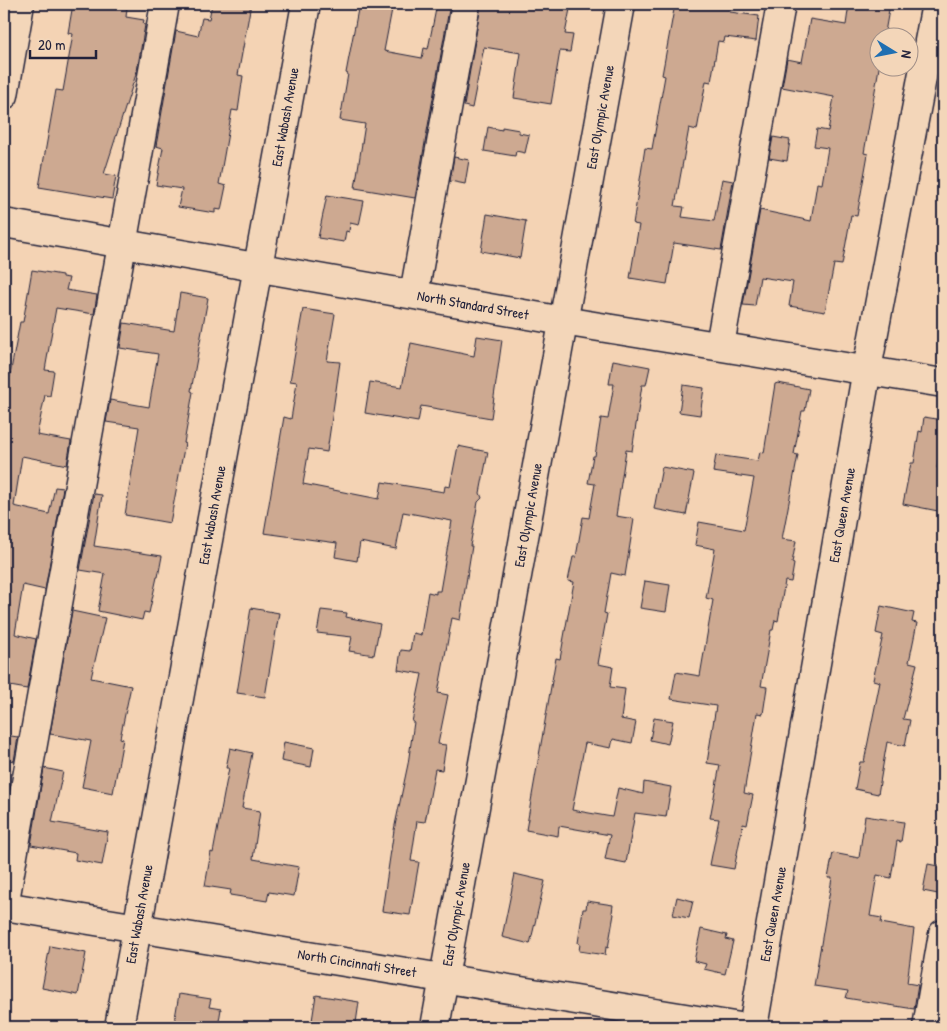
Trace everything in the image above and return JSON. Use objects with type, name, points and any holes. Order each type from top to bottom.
[{"type":"street","points":[[4,95],[20,4]]},
{"type":"street","points":[[4,906],[165,4]]},
{"type":"street","name":"East Wabash Avenue","points":[[119,1027],[306,4]]},
{"type":"street","points":[[414,294],[466,4]]},
{"type":"street","name":"East Olympic Avenue","points":[[435,1027],[621,4]]},
{"type":"street","points":[[720,345],[781,4]]},
{"type":"street","name":"East Queen Avenue","points":[[753,1027],[867,369],[936,4]]},
{"type":"street","name":"North Standard Street","points":[[4,223],[258,266],[563,321],[720,345],[943,383]]},
{"type":"street","name":"North Cincinnati Street","points":[[4,906],[740,1027]]},
{"type":"street","points":[[927,1027],[943,934]]},
{"type":"building","points":[[73,4],[102,4],[127,8],[126,17],[144,20],[143,24],[145,25],[137,71],[104,174],[116,176],[112,199],[39,187],[56,90],[63,91],[73,34],[68,33]]},
{"type":"building","points":[[212,4],[251,4],[238,75],[243,76],[238,111],[232,110],[219,184],[226,186],[221,210],[215,209],[215,213],[178,207],[182,189],[156,185],[163,148],[156,146],[176,31],[198,36],[202,18],[209,19]]},
{"type":"building","points":[[359,4],[393,4],[384,51],[422,58],[424,48],[428,49],[437,4],[450,4],[415,198],[355,188],[365,124],[340,120],[348,74],[346,73]]},
{"type":"building","points":[[481,4],[571,4],[565,34],[573,35],[570,52],[560,51],[551,104],[514,98],[521,53],[484,47],[472,108],[464,106]]},
{"type":"building","points":[[675,4],[713,4],[730,7],[730,12],[759,16],[756,41],[725,37],[724,42],[718,41],[711,82],[706,81],[697,130],[689,128],[675,206],[684,207],[682,217],[714,221],[722,179],[733,181],[721,250],[674,243],[667,284],[630,278],[639,225],[633,224],[645,148],[652,149],[665,76],[662,75]]},
{"type":"building","points":[[849,4],[890,4],[886,28],[870,28],[870,78],[877,78],[864,153],[868,154],[857,216],[851,215],[842,265],[834,264],[825,312],[789,306],[793,282],[760,277],[755,306],[743,305],[760,210],[811,221],[817,183],[822,184],[828,148],[814,146],[817,129],[828,131],[834,97],[782,87],[787,59],[802,62],[810,19],[846,25]]},
{"type":"building","points":[[488,127],[502,130],[502,127],[519,130],[519,133],[529,135],[525,153],[516,151],[515,156],[484,151]]},
{"type":"building","points":[[773,137],[790,140],[787,161],[769,158]]},
{"type":"building","points":[[454,157],[469,160],[465,184],[450,181]]},
{"type":"building","points":[[327,195],[364,201],[359,225],[350,223],[349,232],[346,231],[344,242],[318,238]]},
{"type":"building","points":[[487,214],[526,221],[520,258],[481,251]]},
{"type":"building","points":[[32,270],[69,278],[66,290],[97,295],[94,314],[56,308],[45,370],[54,371],[50,396],[45,395],[37,435],[71,441],[67,465],[22,456],[14,506],[49,514],[55,487],[63,488],[45,590],[23,585],[15,634],[36,639],[27,689],[4,685],[4,407],[20,322],[23,322]]},
{"type":"building","points":[[180,293],[208,298],[170,523],[125,515],[139,427],[106,422],[110,400],[149,407],[158,354],[120,348],[124,323],[174,331]]},
{"type":"building","points":[[303,309],[335,314],[327,361],[340,362],[327,452],[309,449],[303,484],[379,499],[382,482],[444,492],[445,486],[450,487],[458,446],[488,452],[480,493],[482,498],[478,502],[470,546],[472,546],[460,620],[452,618],[438,693],[448,695],[438,744],[446,745],[442,770],[435,769],[425,822],[417,821],[411,861],[419,862],[410,915],[382,911],[394,830],[408,764],[414,722],[412,722],[422,674],[398,670],[401,650],[410,651],[413,633],[421,635],[428,592],[436,594],[436,591],[440,591],[452,521],[403,512],[396,549],[360,542],[357,561],[335,557],[337,543],[264,533],[284,417],[291,419],[297,382],[290,381]]},
{"type":"building","points":[[477,336],[502,340],[491,418],[421,406],[418,422],[365,413],[370,382],[402,387],[411,343],[474,356]]},
{"type":"building","points":[[613,360],[650,367],[646,385],[642,385],[632,451],[626,450],[616,516],[634,519],[625,576],[611,573],[604,613],[607,614],[598,664],[613,667],[610,687],[625,689],[621,719],[636,722],[632,743],[613,739],[611,748],[585,743],[572,810],[612,817],[618,788],[643,794],[644,782],[671,787],[666,817],[635,813],[626,863],[605,859],[610,835],[559,826],[558,836],[526,830],[556,658],[560,659],[574,582],[568,581],[573,557],[576,557],[583,517],[589,518],[595,484],[588,483],[593,456],[595,456],[601,418],[608,419],[614,384],[609,384]]},
{"type":"building","points":[[775,384],[809,389],[805,411],[802,411],[794,454],[798,455],[782,539],[796,541],[792,563],[794,564],[791,582],[785,581],[778,621],[775,620],[773,630],[771,630],[761,686],[767,687],[763,714],[757,713],[744,793],[753,795],[747,825],[743,824],[734,869],[710,865],[719,819],[710,818],[720,765],[707,763],[716,706],[671,699],[676,672],[700,676],[713,600],[706,598],[715,549],[695,545],[699,522],[744,530],[754,478],[713,472],[716,455],[758,461],[760,452],[764,453]]},
{"type":"building","points":[[683,385],[704,388],[700,415],[679,412]]},
{"type":"building","points":[[924,417],[943,420],[937,468],[943,469],[943,512],[903,504],[911,463],[914,463],[919,431],[922,432]]},
{"type":"building","points":[[662,467],[694,473],[686,515],[654,509]]},
{"type":"building","points":[[94,494],[102,495],[94,546],[162,556],[149,613],[144,612],[142,620],[98,611],[105,574],[80,570]]},
{"type":"building","points":[[645,581],[670,585],[666,612],[640,608]]},
{"type":"building","points":[[881,606],[914,613],[912,622],[917,623],[909,662],[917,664],[903,719],[910,720],[905,746],[887,742],[878,794],[855,789],[860,762],[864,762],[880,682],[873,680],[883,635],[876,633]]},
{"type":"building","points":[[251,608],[279,613],[265,697],[237,693]]},
{"type":"building","points":[[321,610],[347,613],[346,617],[380,624],[374,655],[349,651],[352,637],[317,633]]},
{"type":"building","points":[[72,611],[105,618],[91,678],[131,686],[120,738],[123,739],[113,793],[82,787],[91,741],[50,734]]},
{"type":"building","points":[[654,718],[673,721],[668,744],[650,740]]},
{"type":"building","points":[[4,735],[18,737],[14,761],[4,759]]},
{"type":"building","points":[[284,742],[314,748],[311,767],[281,761]]},
{"type":"building","points":[[230,748],[252,753],[242,808],[260,811],[253,859],[299,867],[294,896],[269,892],[267,901],[230,895],[231,890],[205,886],[229,768],[226,768]]},
{"type":"building","points":[[44,768],[63,772],[52,822],[108,832],[102,865],[75,860],[76,853],[31,845]]},
{"type":"building","points":[[865,816],[904,822],[901,842],[897,841],[891,878],[877,875],[870,916],[882,918],[881,923],[914,929],[907,983],[918,985],[914,1009],[846,998],[848,991],[814,986],[832,878],[828,878],[833,853],[859,858]]},
{"type":"building","points":[[928,864],[943,867],[943,895],[923,891]]},
{"type":"building","points":[[515,874],[545,881],[530,944],[502,937]]},
{"type":"building","points":[[677,897],[693,901],[689,918],[673,915]]},
{"type":"building","points":[[587,901],[613,905],[612,913],[614,914],[605,955],[579,951],[580,944],[578,943],[583,909],[586,909]]},
{"type":"building","points":[[701,929],[727,935],[726,939],[733,941],[725,974],[704,969],[706,964],[694,961]]},
{"type":"building","points":[[50,946],[86,953],[78,995],[42,988]]},
{"type":"building","points":[[179,994],[211,999],[209,1007],[221,1009],[218,1027],[190,1027],[174,1024]]},
{"type":"building","points":[[316,995],[359,1002],[356,1023],[347,1021],[346,1027],[311,1027]]}]
